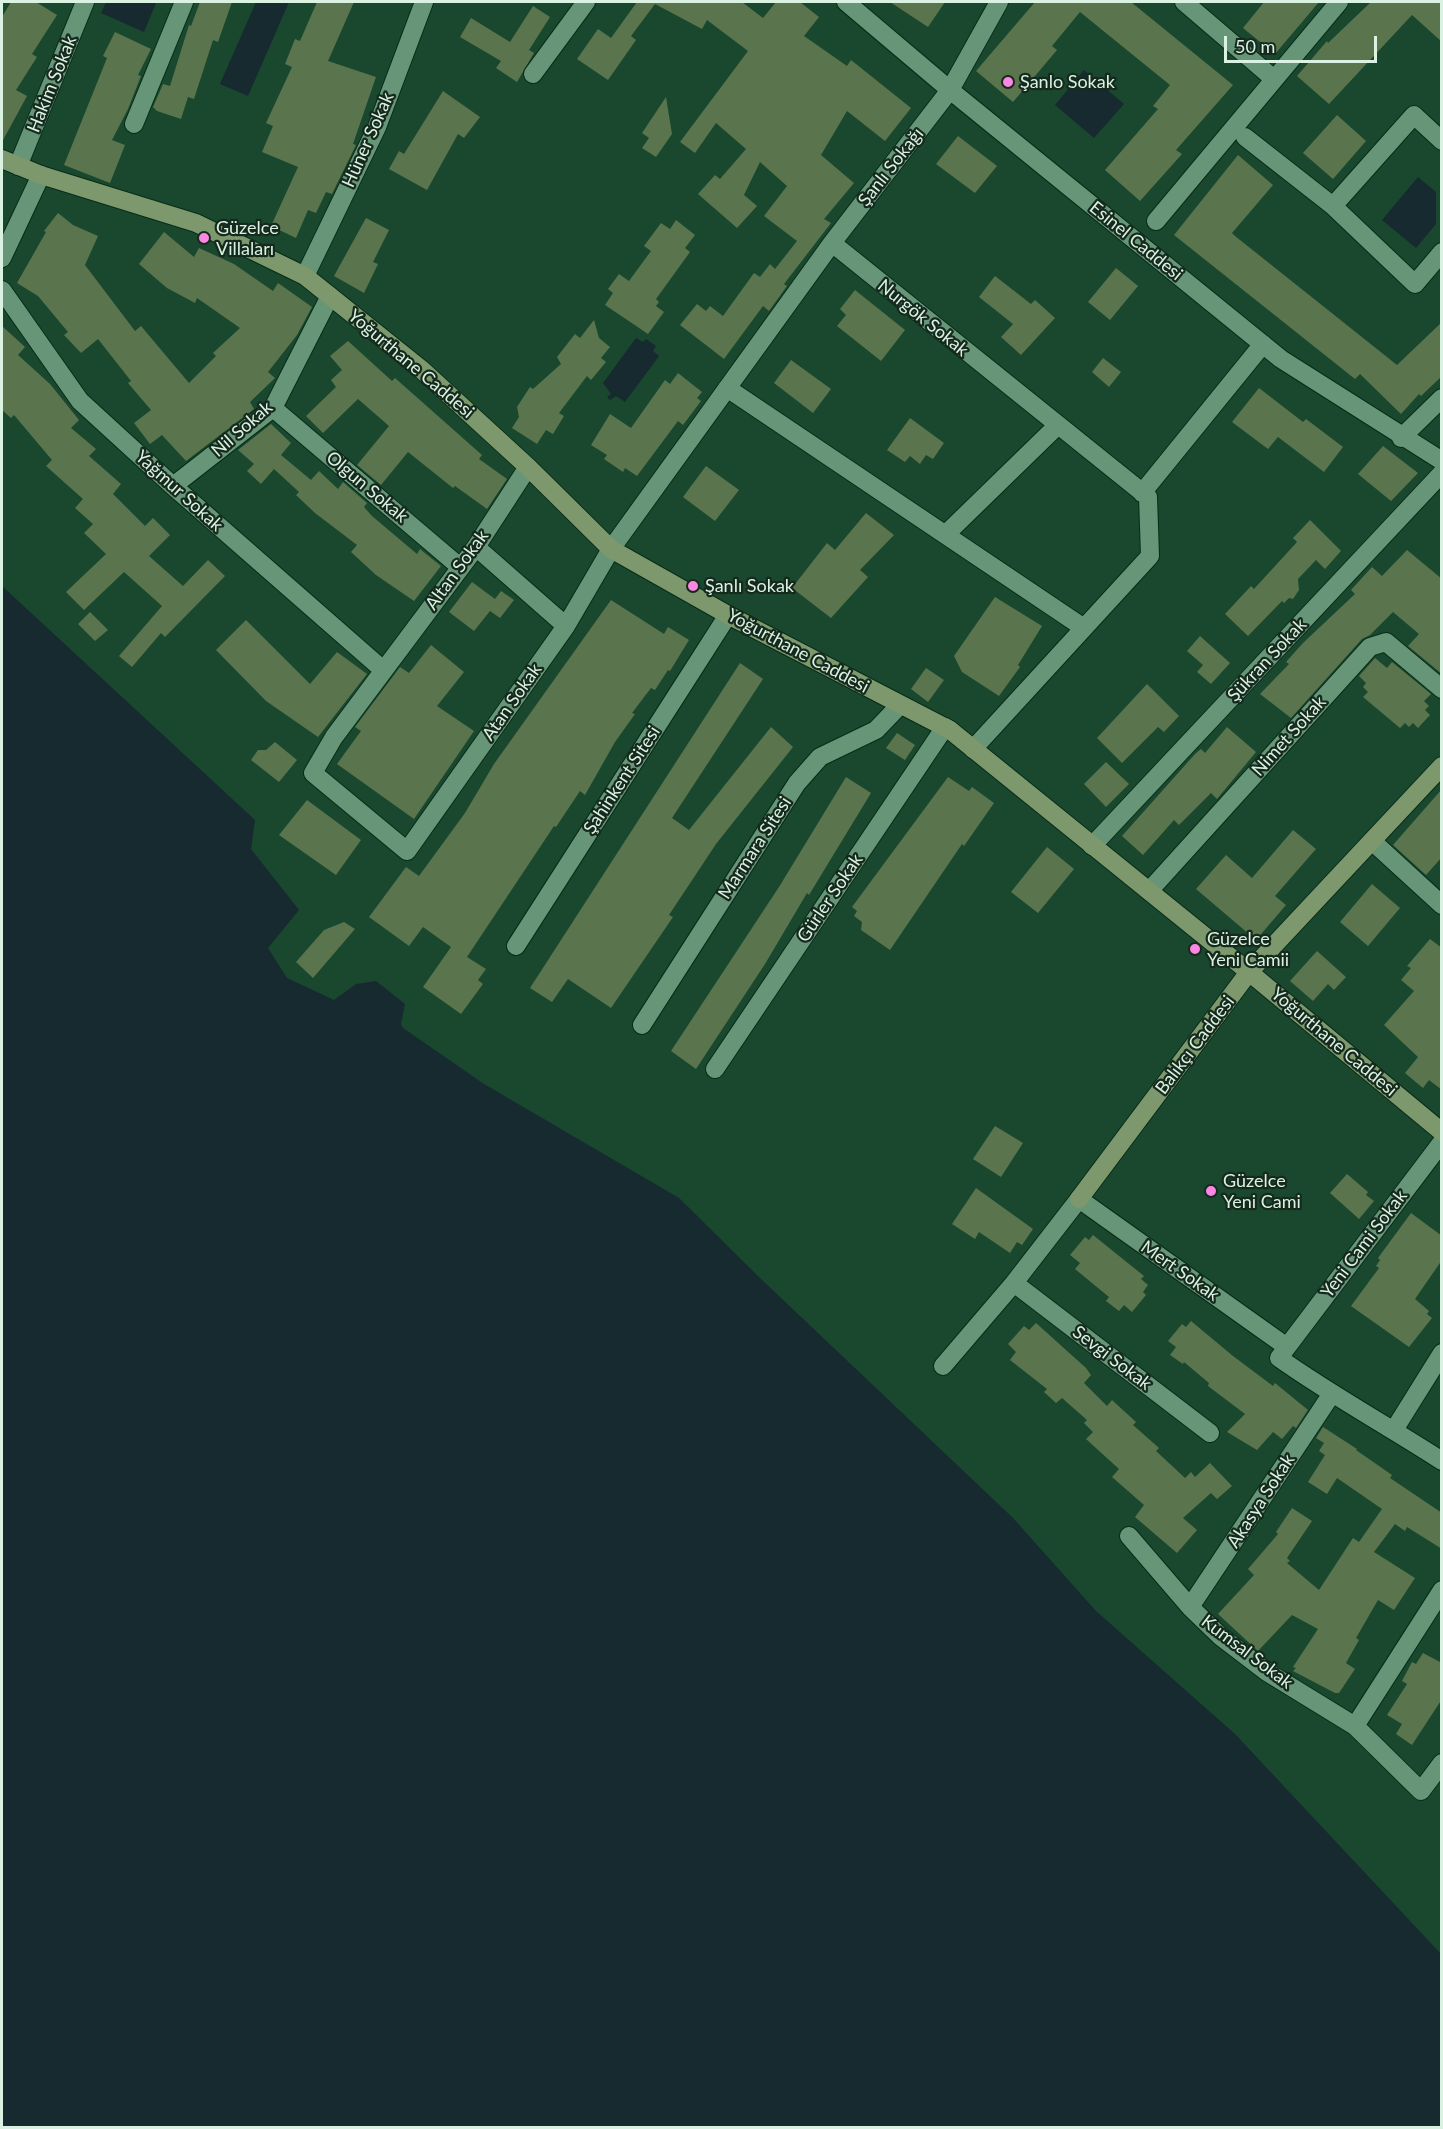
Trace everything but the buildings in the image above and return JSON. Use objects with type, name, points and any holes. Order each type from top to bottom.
[{"type":"main road","name":"Yoğurthane Caddesi","points":[[10,162],[41,176],[196,224],[305,276],[421,369],[528,467],[611,549],[728,615],[948,729],[1249,972],[1442,1132]]},
{"type":"main road","name":"Balıkçı Caddesi","points":[[1079,1199],[1249,972],[1442,766]]},
{"type":"street","name":"Hakim Sokak","points":[[10,162],[85,2]]},
{"type":"street","points":[[134,124],[184,2]]},
{"type":"street","name":"Hüner Sokak","points":[[305,276],[377,127],[424,2]]},
{"type":"street","points":[[533,74],[586,2]]},
{"type":"street","name":"Esinel Caddesi","points":[[846,2],[950,90],[1263,345],[1401,438],[1442,461]]},
{"type":"street","name":"Şanlı Sokağı","points":[[727,388],[831,243],[950,90],[999,2]]},
{"type":"street","points":[[1184,2],[1274,79]]},
{"type":"street","points":[[1156,221],[1339,2]]},
{"type":"street","points":[[1333,206],[1414,115],[1442,141]]},
{"type":"street","points":[[1245,137],[1333,206],[1415,284],[1442,252]]},
{"type":"street","points":[[2,258],[41,176]]},
{"type":"street","name":"Nurgök Sokak","points":[[831,243],[1142,493]]},
{"type":"street","name":"Yağmur Sokak","points":[[2,290],[80,401],[173,486],[382,669]]},
{"type":"street","name":"Nil Sokak","points":[[173,486],[273,408],[330,296]]},
{"type":"street","points":[[973,749],[1150,556],[1148,497],[1142,493],[1263,345]]},
{"type":"street","points":[[727,388],[1084,628]]},
{"type":"street","name":"Atan Sokak","points":[[407,851],[566,626],[611,549],[727,388]]},
{"type":"street","points":[[1401,438],[1442,398]]},
{"type":"street","name":"Olgun Sokak","points":[[273,408],[460,567]]},
{"type":"street","points":[[946,534],[1057,426]]},
{"type":"street","name":"Altan Sokak","points":[[407,851],[313,773],[334,737],[382,669],[476,547],[528,467]]},
{"type":"street","name":"Şükran Sokak","points":[[1092,846],[1442,473]]},
{"type":"street","points":[[476,547],[566,626]]},
{"type":"street","name":"Şahinkent Sitesi","points":[[516,946],[728,615]]},
{"type":"street","name":"Nimet Sokak","points":[[1149,891],[1370,647],[1386,642],[1442,689]]},
{"type":"street","name":"Marmara Sitesi","points":[[642,1025],[796,783],[820,757],[876,730],[900,705]]},
{"type":"street","name":"Gürler Sokak","points":[[715,1069],[948,729]]},
{"type":"street","points":[[1372,841],[1442,905]]},
{"type":"street","name":"Yeni Cami Sokak","points":[[1287,1347],[1442,1142]]},
{"type":"street","points":[[943,1366],[1014,1283],[1079,1199]]},
{"type":"street","name":"Mert Sokak","points":[[1079,1199],[1287,1347]]},
{"type":"street","name":"Sevgi Sokak","points":[[1014,1283],[1210,1432]]},
{"type":"street","points":[[1287,1347],[1278,1358],[1331,1395],[1394,1430],[1442,1461]]},
{"type":"street","points":[[1394,1430],[1442,1353]]},
{"type":"street","name":"Akasya Sokak","points":[[1191,1607],[1331,1395]]},
{"type":"street","name":"Kumsal Sokak","points":[[1129,1536],[1191,1607],[1220,1636],[1267,1672],[1355,1726],[1421,1791],[1442,1763]]},
{"type":"street","points":[[1355,1726],[1442,1590]]},
{"type":"water","points":[[106,2],[156,3],[144,32],[101,13]]},
{"type":"water","points":[[256,2],[289,2],[248,96],[220,84]]},
{"type":"water","points":[[1084,70],[1124,104],[1094,138],[1055,105]]},
{"type":"water","points":[[1418,177],[1436,192],[1436,224],[1416,248],[1382,220]]},
{"type":"water","points":[[636,338],[643,342],[646,339],[656,346],[653,351],[659,356],[625,402],[616,396],[610,400],[607,397],[611,394],[603,383]]},
{"type":"water","points":[[2,586],[255,820],[251,849],[299,910],[268,948],[287,978],[334,1000],[356,984],[376,981],[405,1004],[401,1024],[403,1028],[484,1084],[679,1198],[1013,1518],[1096,1611],[1235,1734],[1441,1954],[1441,2127],[2,2127]]},
{"type":"place","name":"Şanlo Sokak","points":[[1008,82]]},
{"type":"place","name":"Güzelce Villaları","points":[[204,238]]},
{"type":"place","name":"Şanlı Sokak","points":[[693,586]]},
{"type":"place","name":"Güzelce Yeni Camii","points":[[1195,949]]},
{"type":"place","name":"Güzelce Yeni Cami","points":[[1211,1191]]}]
